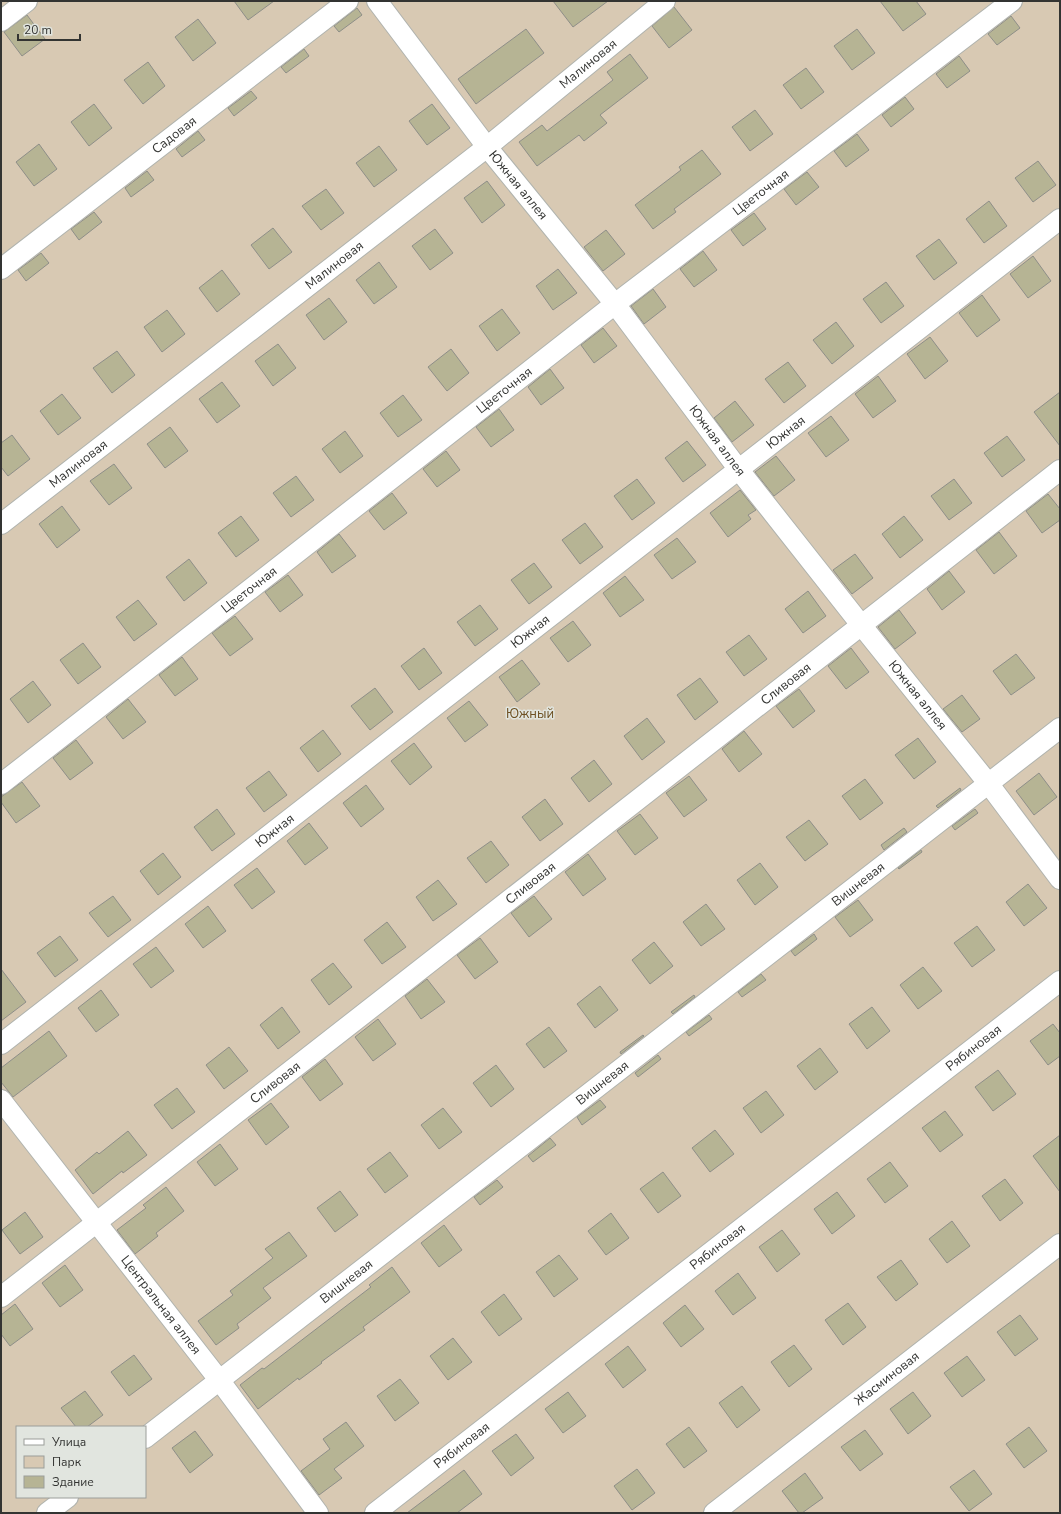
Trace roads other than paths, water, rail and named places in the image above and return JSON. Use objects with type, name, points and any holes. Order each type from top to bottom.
[{"type":"street","points":[[1,21],[27,1]]},
{"type":"street","name":"Садовая","points":[[1,269],[348,1]]},
{"type":"street","name":"Южная аллея","points":[[377,1],[487,147],[615,304],[739,470],[988,783],[1060,879]]},
{"type":"street","name":"Малиновая","points":[[1,524],[487,147],[665,1]]},
{"type":"street","name":"Цветочная","points":[[1,784],[615,304],[1012,1]]},
{"type":"street","name":"Южная","points":[[1,1044],[1060,219]]},
{"type":"street","name":"Сливовая","points":[[1,1297],[1060,470]]},
{"type":"street","name":"Вишневая","points":[[146,1437],[1060,728]]},
{"type":"street","name":"Рябиновая","points":[[375,1513],[1060,981]]},
{"type":"street","name":"Центральная аллея","points":[[1,1100],[220,1381],[318,1513]]},
{"type":"street","name":"Жасминовая","points":[[714,1513],[1060,1244]]},
{"type":"street","points":[[47,1513],[67,1498]]},
{"type":"park label","name":"Южный","points":[[530,714]]}]
